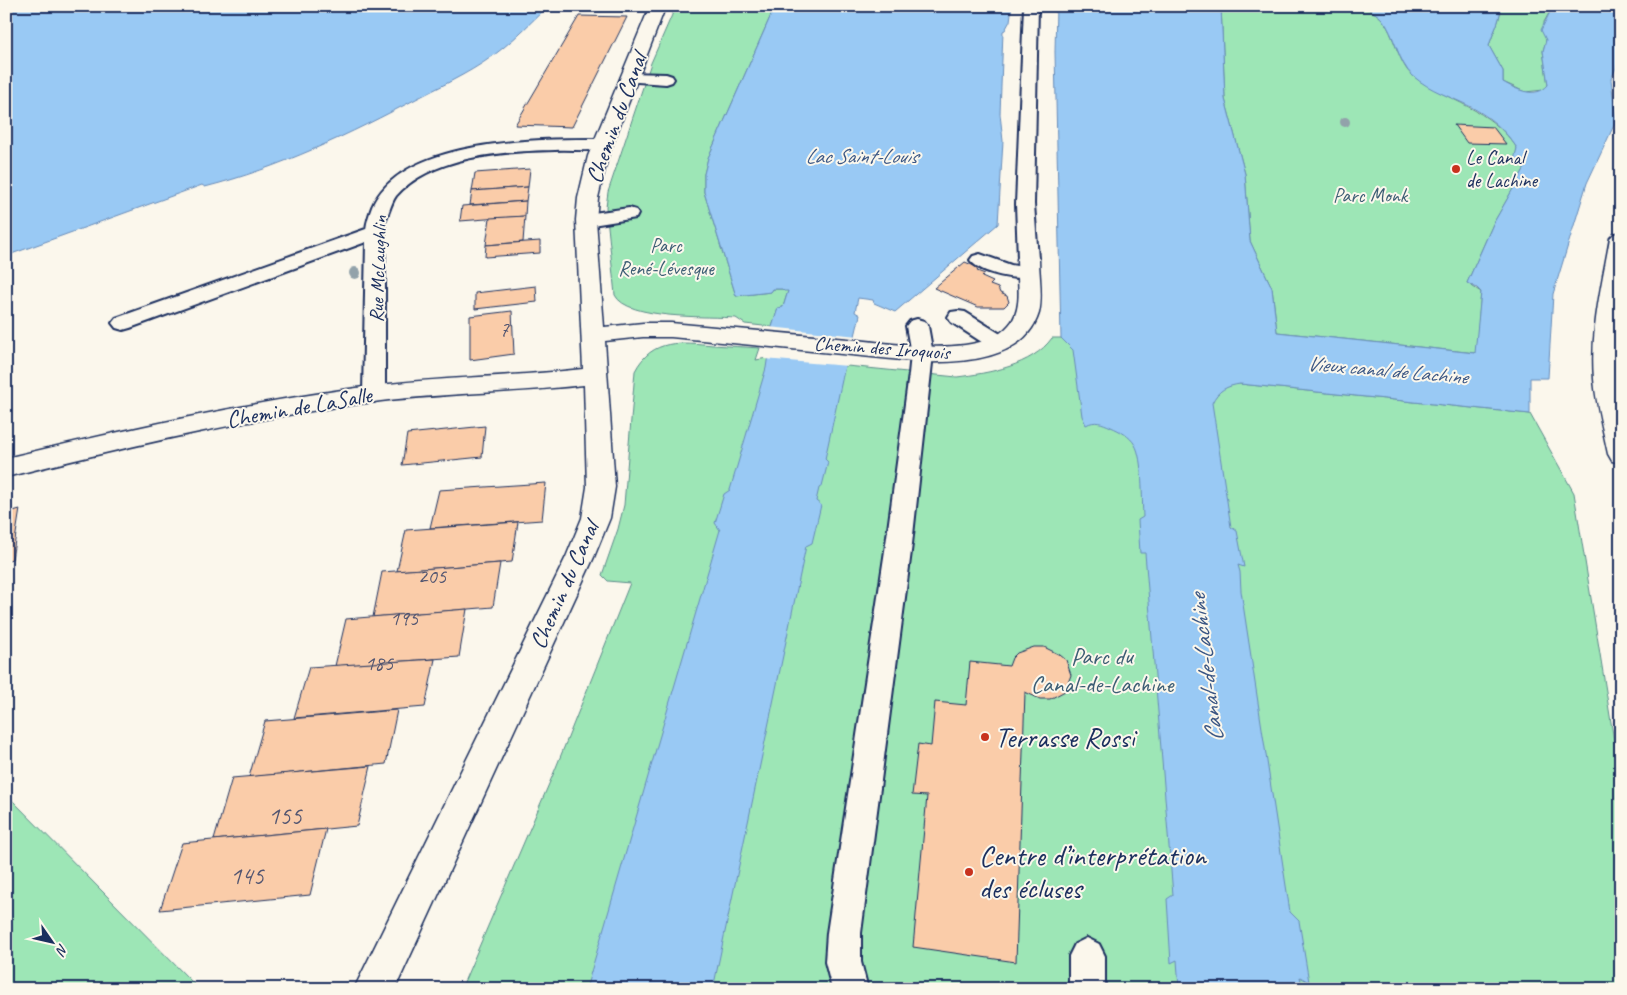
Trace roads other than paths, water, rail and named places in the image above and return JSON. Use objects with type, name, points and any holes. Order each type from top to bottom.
[{"type":"street","name":"Chemin du Canal","points":[[374,989],[580,557],[596,518],[601,487],[601,443],[586,220],[590,189],[602,144],[657,7]]},
{"type":"street","points":[[1620,246],[1608,318],[1605,354],[1606,379],[1621,454]]},
{"type":"street","name":"Chemin des Iroquois","points":[[594,335],[657,330],[763,338],[922,354],[964,354],[999,343],[1020,328],[1025,320],[1028,309],[1028,266]]},
{"type":"street","name":"Chemin de LaSalle","points":[[6,468],[210,422],[374,394],[595,376]]},
{"type":"lane","name":"Chemin des Iroquois","points":[[1028,266],[1025,204],[1031,6]]},
{"type":"lane","points":[[629,78],[666,79]]},
{"type":"lane","name":"Rue McLaughlin","points":[[374,394],[376,232],[380,207],[392,189],[407,177],[438,162],[464,154],[572,144],[602,144]]},
{"type":"lane","points":[[586,220],[630,214]]},
{"type":"lane","points":[[123,323],[376,232]]},
{"type":"lane","points":[[980,260],[1006,271],[1028,266]]},
{"type":"lane","points":[[958,318],[999,343]]},
{"type":"lane","points":[[850,989],[843,962],[844,933],[899,544],[922,354],[917,326]]},
{"type":"water","points":[[6,6],[553,6],[545,9],[509,43],[473,69],[314,149],[233,179],[205,187],[202,185],[6,256]]},
{"type":"water","name":"Lac Saint-Louis","points":[[775,6],[1012,6],[1010,21],[1003,31],[1000,114],[1003,141],[998,224],[895,312],[874,303],[873,300],[858,298],[855,312],[860,315],[845,366],[825,459],[828,462],[816,501],[821,505],[812,543],[806,546],[713,989],[586,989],[720,530],[715,523],[724,494],[730,490],[766,368],[772,327],[778,308],[783,307],[788,291],[773,289],[771,292],[736,296],[704,192],[704,174],[708,158]]},
{"type":"water","points":[[1056,6],[1221,6],[1225,99],[1245,174],[1250,241],[1272,288],[1277,332],[1475,353],[1481,292],[1467,283],[1493,224],[1526,166],[1514,160],[1517,148],[1507,135],[1485,115],[1427,86],[1413,76],[1404,64],[1382,19],[1363,6],[1501,6],[1498,22],[1489,46],[1503,71],[1503,82],[1526,92],[1538,92],[1548,85],[1543,51],[1546,40],[1541,30],[1553,6],[1621,6],[1621,57],[1611,79],[1616,121],[1587,183],[1553,294],[1548,378],[1530,378],[1530,414],[1240,384],[1223,389],[1212,403],[1231,527],[1237,531],[1244,567],[1238,565],[1290,912],[1299,921],[1309,982],[1300,977],[1303,989],[1179,989],[1177,960],[1171,963],[1167,899],[1173,895],[1145,553],[1140,553],[1138,520],[1143,517],[1142,479],[1138,451],[1124,434],[1102,423],[1095,422],[1086,425],[1082,416],[1073,350],[1061,338],[1055,52]]},
{"type":"place","name":"Le Canal de Lachine","points":[[1456,169]]},
{"type":"place","name":"Terrasse Rossi","points":[[985,737]]},
{"type":"place","name":"Centre d’interprétation des écluses","points":[[969,872]]},
{"type":"park label","name":"Parc Monk","points":[[1370,195]]},
{"type":"park label","name":"Parc René-Lévesque","points":[[666,256]]},
{"type":"park label","name":"Parc du Canal-de-Lachine","points":[[1102,670]]},
{"type":"water label","name":"Vieux canal de Lachine","points":[[1387,370]]},
{"type":"water label","name":"Canal-de-Lachine","points":[[1206,668]]}]
